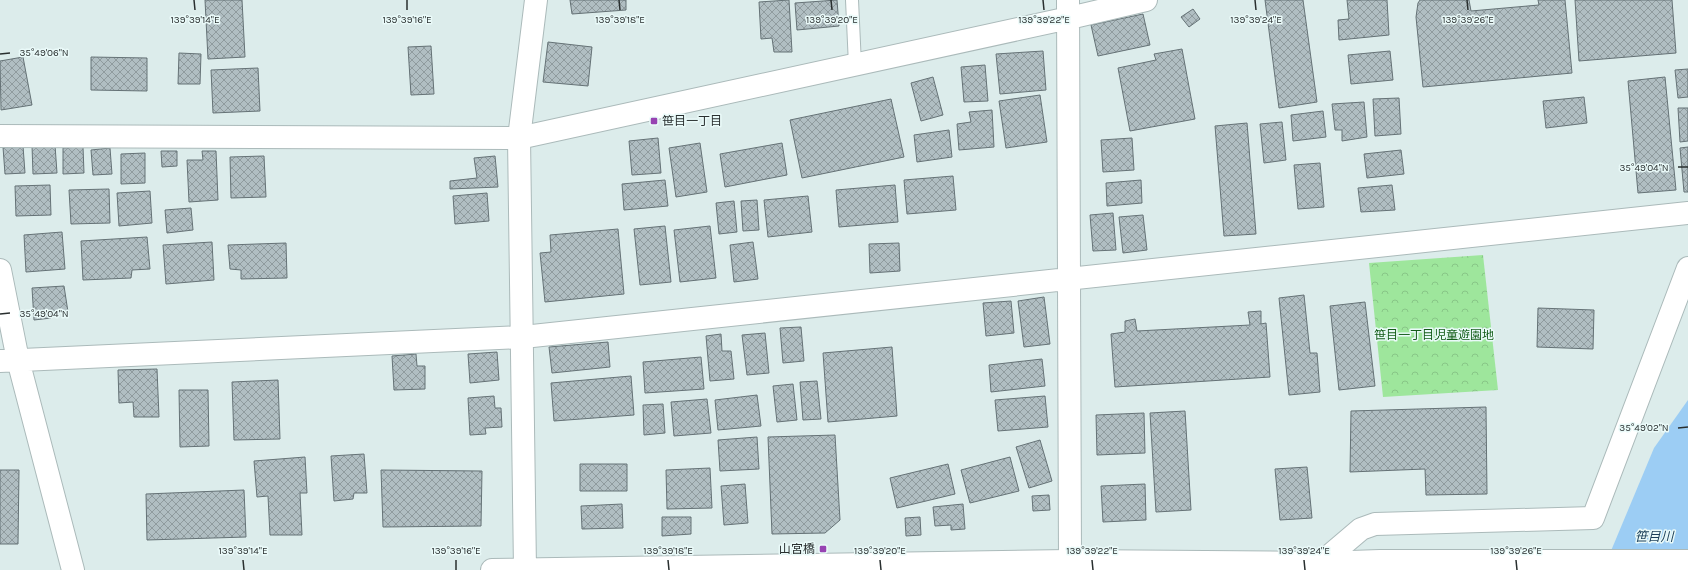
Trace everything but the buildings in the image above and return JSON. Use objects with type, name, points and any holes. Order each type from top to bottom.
[{"type":"street","points":[[525,570],[523,337],[519,138],[536,0]]},
{"type":"street","points":[[0,136],[519,138],[855,65],[1069,9],[1146,0]]},
{"type":"street","points":[[1069,9],[1069,565]]},
{"type":"street","points":[[9,360],[523,337],[1688,213]]},
{"type":"street","points":[[1324,567],[1361,529],[1375,524],[1592,518],[1688,268]]},
{"type":"street","points":[[0,270],[9,360],[73,570]]},
{"type":"street","points":[[492,570],[1069,565],[1324,567],[1380,561],[1688,561]]},
{"type":"lane","points":[[852,0],[855,65]]},
{"type":"green space","name":"笹目一丁目児童遊園地","points":[[1483,255],[1498,390],[1383,397],[1369,263]]},
{"type":"water","name":"笹目川","points":[[1688,400],[1688,570],[1603,570],[1654,448]]},
{"type":"place","name":"笹目一丁目","points":[[654,121]]},
{"type":"place","name":"山宮橋","points":[[823,549]]}]
